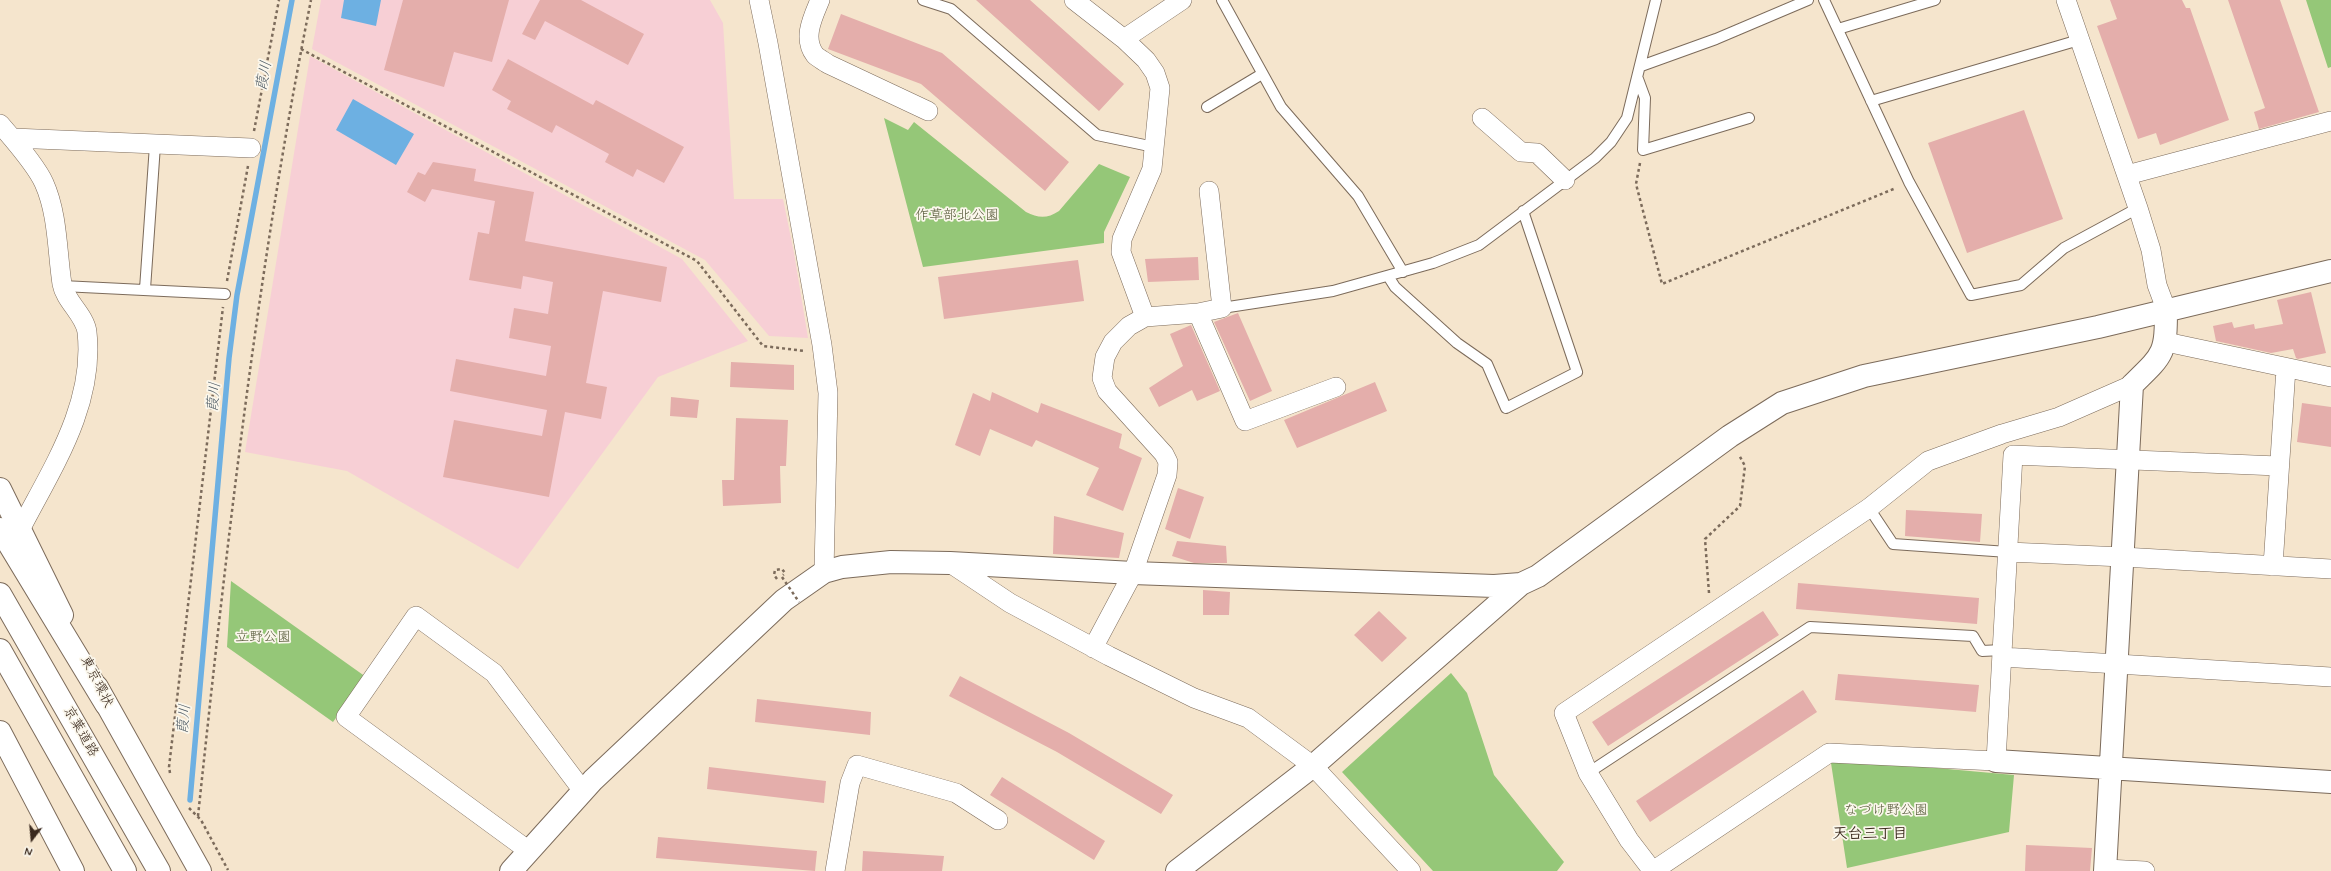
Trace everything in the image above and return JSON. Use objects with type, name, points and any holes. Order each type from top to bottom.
[{"type":"main road","points":[[1177,871],[1313,766],[1521,584],[1545,571],[1730,436],[1782,403],[1864,376],[2098,327],[2166,309],[2331,271]]},
{"type":"main road","points":[[2106,870],[2110,769],[2124,556],[2132,385],[2157,360],[2166,342],[2166,309]]},
{"type":"main road","points":[[0,490],[10,530]]},
{"type":"main road","name":"東京環状","points":[[10,530],[200,871]]},
{"type":"main road","points":[[511,871],[583,791],[784,600],[824,572],[865,563],[950,563],[1133,573],[1494,586],[1521,584]]},
{"type":"main road","name":"京葉道路","points":[[0,594],[159,871]]},
{"type":"main road","name":"京葉道路","points":[[0,650],[126,871]]},
{"type":"main road","points":[[0,732],[73,871]]},
{"type":"main road","points":[[1996,761],[2331,782]]},
{"type":"street","points":[[759,0],[822,345],[828,393],[824,572]]},
{"type":"street","points":[[820,0],[809,25],[810,38],[815,55],[828,64],[928,111]]},
{"type":"street","points":[[1074,0],[1124,39],[1146,60],[1154,73],[1160,88],[1152,169],[1122,239],[1122,252],[1145,317]]},
{"type":"street","points":[[1124,39],[1182,0]]},
{"type":"street","points":[[2066,0],[2138,208],[2151,250],[2157,285],[2166,309]]},
{"type":"street","points":[[1482,118],[1521,152],[1537,153],[1565,180]]},
{"type":"street","points":[[2127,175],[2331,121]]},
{"type":"street","points":[[0,124],[13,138],[44,182],[56,228],[62,286],[87,330],[88,374],[76,421],[10,530]]},
{"type":"street","points":[[13,138],[251,148]]},
{"type":"street","points":[[1094,648],[1133,573],[1168,475],[1168,462],[1164,454],[1107,391],[1102,378],[1105,357],[1113,342],[1129,326],[1145,317],[1198,313],[1222,308],[1209,192]]},
{"type":"street","points":[[1198,313],[1245,421],[1336,387]]},
{"type":"street","points":[[2166,342],[2331,377]]},
{"type":"street","points":[[2273,566],[2278,466],[2286,368]]},
{"type":"street","points":[[2132,385],[2059,417],[2002,434],[1928,461],[1868,508],[1718,611],[1564,713],[1588,773],[1629,840],[1653,870],[1829,753],[1996,761],[2013,455],[2129,458],[2278,466]]},
{"type":"street","points":[[2008,552],[2124,556],[2331,570]]},
{"type":"street","points":[[950,563],[1010,603],[1094,648],[1194,698],[1248,718],[1313,766],[1411,871]]},
{"type":"street","points":[[529,851],[346,717],[416,616],[494,673],[583,791]]},
{"type":"street","points":[[2002,654],[2331,677]]},
{"type":"street","points":[[835,871],[850,783],[857,765],[925,782],[956,793],[998,820]]},
{"type":"street","points":[[2106,870],[2145,871]]},
{"type":"lane","points":[[923,0],[951,9],[1097,135],[1154,147]]},
{"type":"lane","points":[[1222,0],[1281,107],[1358,196],[1403,272]]},
{"type":"lane","points":[[1222,308],[1333,290],[1433,263],[1479,245],[1523,210],[1595,158],[1628,118],[1656,0]]},
{"type":"lane","points":[[1641,66],[1716,39],[1808,0]]},
{"type":"lane","points":[[1824,0],[1909,182],[1971,295],[2021,285],[2064,248],[2138,208]]},
{"type":"lane","points":[[1838,29],[1936,0]]},
{"type":"lane","points":[[1871,101],[2079,40]]},
{"type":"lane","points":[[1207,106],[1262,74]]},
{"type":"lane","points":[[1638,79],[1646,98],[1643,150],[1749,118]]},
{"type":"lane","points":[[145,289],[155,145]]},
{"type":"lane","points":[[1388,276],[1395,287],[1457,343],[1487,364],[1506,408],[1577,372],[1523,210]]},
{"type":"lane","points":[[62,286],[225,294]]},
{"type":"lane","points":[[1868,508],[1893,544],[2008,552]]},
{"type":"lane","points":[[1588,773],[1810,627],[1973,636],[1982,651],[2002,654]]},
{"type":"path","points":[[170,778],[168,767],[225,294],[279,0]]},
{"type":"path","points":[[198,817],[229,524],[247,382],[272,216],[310,0]]},
{"type":"path","points":[[301,48],[697,261],[763,346],[806,351],[808,356]]},
{"type":"path","points":[[1643,150],[1636,184],[1662,284],[1909,182]]},
{"type":"path","points":[[1718,611],[1707,589],[1705,539],[1740,506],[1745,466],[1730,436]]},
{"type":"path","points":[[777,578],[774,575],[775,570],[782,569],[785,573],[782,577],[799,602]]},
{"type":"path","points":[[187,806],[198,817],[228,870]]},
{"type":"shaded area","points":[[321,0],[710,0],[723,23],[734,199],[783,199],[794,253],[808,338],[769,336],[705,260],[312,49]]},
{"type":"shaded area","points":[[310,56],[682,259],[748,341],[658,377],[518,569],[347,471],[245,452]]},
{"type":"green space","points":[[2306,0],[2331,0],[2331,67],[2328,68]]},
{"type":"green space","name":"作草部北公園","points":[[884,118],[908,130],[914,122],[1026,212],[1035,216],[1042,217],[1055,214],[1059,211],[1099,164],[1130,177],[1104,232],[1104,243],[923,267]]},
{"type":"green space","name":"立野公園","points":[[231,581],[366,677],[333,722],[227,647]]},
{"type":"green space","points":[[1451,673],[1467,693],[1494,775],[1564,862],[1557,871],[1433,871],[1342,772]]},
{"type":"green space","name":"なづけ野公園","points":[[1848,760],[2014,775],[2009,832],[1847,868],[1831,763]]},
{"type":"water","points":[[344,0],[381,0],[376,26],[341,18]]},
{"type":"water","points":[[353,99],[414,134],[396,165],[336,130]]},
{"type":"building","points":[[403,0],[509,0],[492,62],[454,52],[444,87],[384,70]]},
{"type":"building","points":[[540,0],[581,0],[644,34],[628,65],[545,21],[535,40],[522,34]]},
{"type":"building","points":[[976,0],[1030,0],[1124,84],[1099,111]]},
{"type":"building","points":[[2110,0],[2182,0],[2186,8],[2190,8],[2229,120],[2160,145],[2156,133],[2138,139],[2097,26],[2117,19]]},
{"type":"building","points":[[2228,0],[2280,0],[2319,112],[2259,129],[2254,112],[2265,108]]},
{"type":"building","points":[[841,14],[942,53],[1069,162],[1045,191],[921,84],[828,49]]},
{"type":"building","points":[[508,59],[593,105],[596,100],[684,147],[664,183],[637,169],[633,177],[605,162],[609,154],[556,125],[552,133],[507,109],[511,101],[492,90]]},
{"type":"building","points":[[2024,110],[2063,219],[1967,253],[1928,143]]},
{"type":"building","points":[[433,162],[476,169],[474,181],[534,192],[525,241],[667,267],[661,302],[603,291],[586,383],[607,387],[601,419],[565,412],[549,497],[443,477],[454,420],[542,436],[547,410],[450,391],[456,359],[546,376],[551,346],[509,338],[514,308],[548,314],[553,282],[523,276],[521,289],[469,280],[478,232],[489,234],[495,201],[432,189],[425,202],[407,192],[418,172],[425,175]]},
{"type":"building","points":[[1198,257],[1199,280],[1148,282],[1145,259]]},
{"type":"building","points":[[1078,260],[1084,301],[944,319],[938,277]]},
{"type":"building","points":[[2311,292],[2326,353],[2298,359],[2296,358],[2293,349],[2271,353],[2216,341],[2213,326],[2232,322],[2234,328],[2254,324],[2255,329],[2283,324],[2277,300]]},
{"type":"building","points":[[1238,313],[1272,391],[1250,401],[1214,322]]},
{"type":"building","points":[[1191,325],[1220,391],[1197,401],[1192,390],[1159,407],[1149,388],[1183,366],[1170,334]]},
{"type":"building","points":[[731,362],[794,365],[794,390],[730,387]]},
{"type":"building","points":[[1375,382],[1387,411],[1297,448],[1284,420]]},
{"type":"building","points":[[992,392],[1038,413],[1041,403],[1122,434],[1119,448],[1142,458],[1123,511],[1086,495],[1099,468],[1036,440],[1032,447],[990,429],[980,456],[955,445],[973,393],[990,401]]},
{"type":"building","points":[[671,397],[699,400],[697,418],[670,416]]},
{"type":"building","points":[[2302,403],[2331,407],[2331,447],[2297,442]]},
{"type":"building","points":[[736,418],[788,420],[786,466],[780,466],[781,503],[723,506],[722,480],[734,480]]},
{"type":"building","points":[[1178,488],[1204,497],[1190,539],[1165,529]]},
{"type":"building","points":[[1906,510],[1982,514],[1980,542],[1905,536]]},
{"type":"building","points":[[1054,516],[1124,533],[1119,558],[1053,554]]},
{"type":"building","points":[[1177,541],[1226,546],[1227,563],[1194,563],[1172,556]]},
{"type":"building","points":[[1798,583],[1979,598],[1977,624],[1796,609]]},
{"type":"building","points":[[1203,590],[1230,592],[1229,615],[1203,615]]},
{"type":"building","points":[[1379,611],[1407,638],[1382,662],[1354,635]]},
{"type":"building","points":[[1763,611],[1779,635],[1608,746],[1592,722]]},
{"type":"building","points":[[1838,674],[1979,685],[1976,712],[1835,700]]},
{"type":"building","points":[[960,676],[1069,733],[1173,795],[1161,814],[1057,752],[949,696]]},
{"type":"building","points":[[1803,690],[1817,712],[1650,822],[1636,801]]},
{"type":"building","points":[[757,699],[871,712],[870,735],[755,722]]},
{"type":"building","points":[[709,767],[826,781],[824,803],[707,789]]},
{"type":"building","points":[[1002,777],[1105,841],[1094,860],[990,795]]},
{"type":"building","points":[[658,837],[817,851],[815,871],[656,858]]},
{"type":"building","points":[[2026,845],[2092,848],[2090,871],[2025,871]]},
{"type":"building","points":[[863,851],[944,856],[942,871],[862,871]]},
{"type":"waterway","name":"葭川","points":[[190,800],[229,358],[237,295],[292,0]]},
{"type":"district","name":"天台三丁目","points":[[1870,835]]}]
